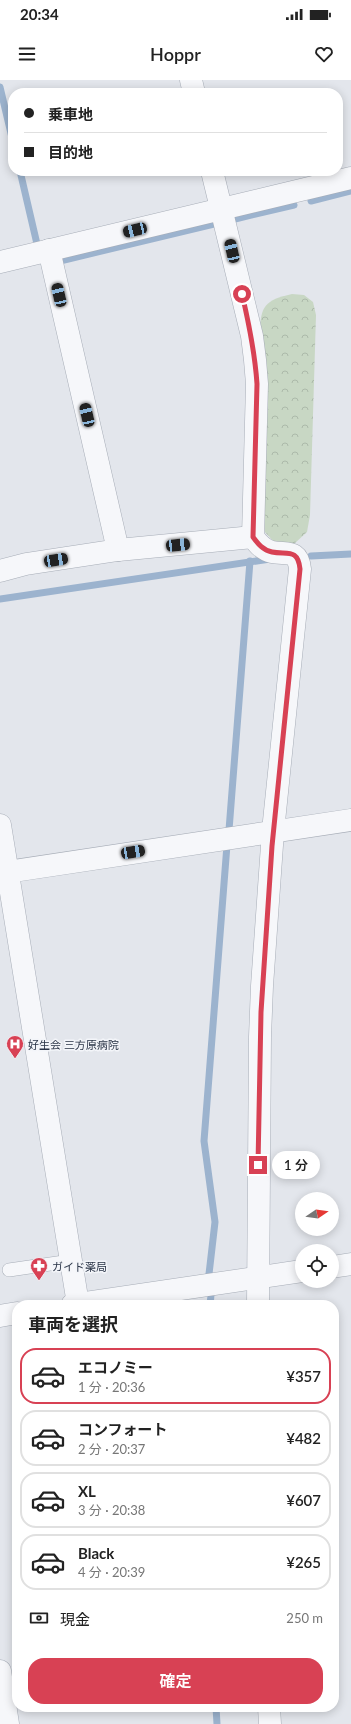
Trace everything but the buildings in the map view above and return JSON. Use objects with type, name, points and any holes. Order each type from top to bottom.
[{"type":"street","points":[[213,176],[252,336],[256,360],[257,384],[253,537],[258,544],[265,549],[273,552],[289,552],[295,556],[299,562],[300,569],[273,831],[261,1012],[258,1300]]},
{"type":"street","points":[[0,262],[351,178]]},
{"type":"street","points":[[49,250],[118,550]]},
{"type":"street","points":[[0,571],[26,564],[118,550],[253,537]]},
{"type":"street","points":[[4,872],[351,820]]},
{"type":"street","points":[[0,825],[4,872],[71,1261],[75,1300]]},
{"type":"street","points":[[339,1266],[351,1264]]},
{"type":"street","points":[[108,1300],[295,1272]]},
{"type":"street","points":[[0,1316],[12,1314]]},
{"type":"street","points":[[0,1671],[8,1724]]},
{"type":"street","points":[[269,1712],[270,1724]]},
{"type":"lane","points":[[9,1270],[71,1261]]},
{"type":"green space","points":[[292,294],[304,295],[313,302],[316,315],[310,515],[307,532],[294,544],[275,543],[265,532],[262,516],[260,334],[261,317],[266,306],[276,299]]},
{"type":"waterway","points":[[0,87],[8,121]]},
{"type":"waterway","points":[[21,176],[37,244]]},
{"type":"waterway","points":[[311,201],[351,191]]},
{"type":"waterway","points":[[235,219],[294,205]]},
{"type":"waterway","points":[[60,261],[214,224]]},
{"type":"waterway","points":[[311,556],[351,554]]},
{"type":"waterway","points":[[0,599],[270,559]]},
{"type":"waterway","points":[[229,830],[250,561]]},
{"type":"waterway","points":[[209,1274],[215,1222],[204,1141],[227,845]]},
{"type":"waterway","points":[[210,1300],[211,1295]]},
{"type":"waterway","points":[[216,1712],[217,1724]]},
{"type":"place","name":"好生会 三方原病院","points":[[15,1059]]},
{"type":"place","name":"ガイド薬局","points":[[39,1281]]},
{"type":"route","points":[[242,294],[256,360],[257,384],[253,537],[258,544],[265,549],[273,552],[289,552],[295,556],[299,562],[300,569],[273,831],[262,986],[258,1165]]}]
